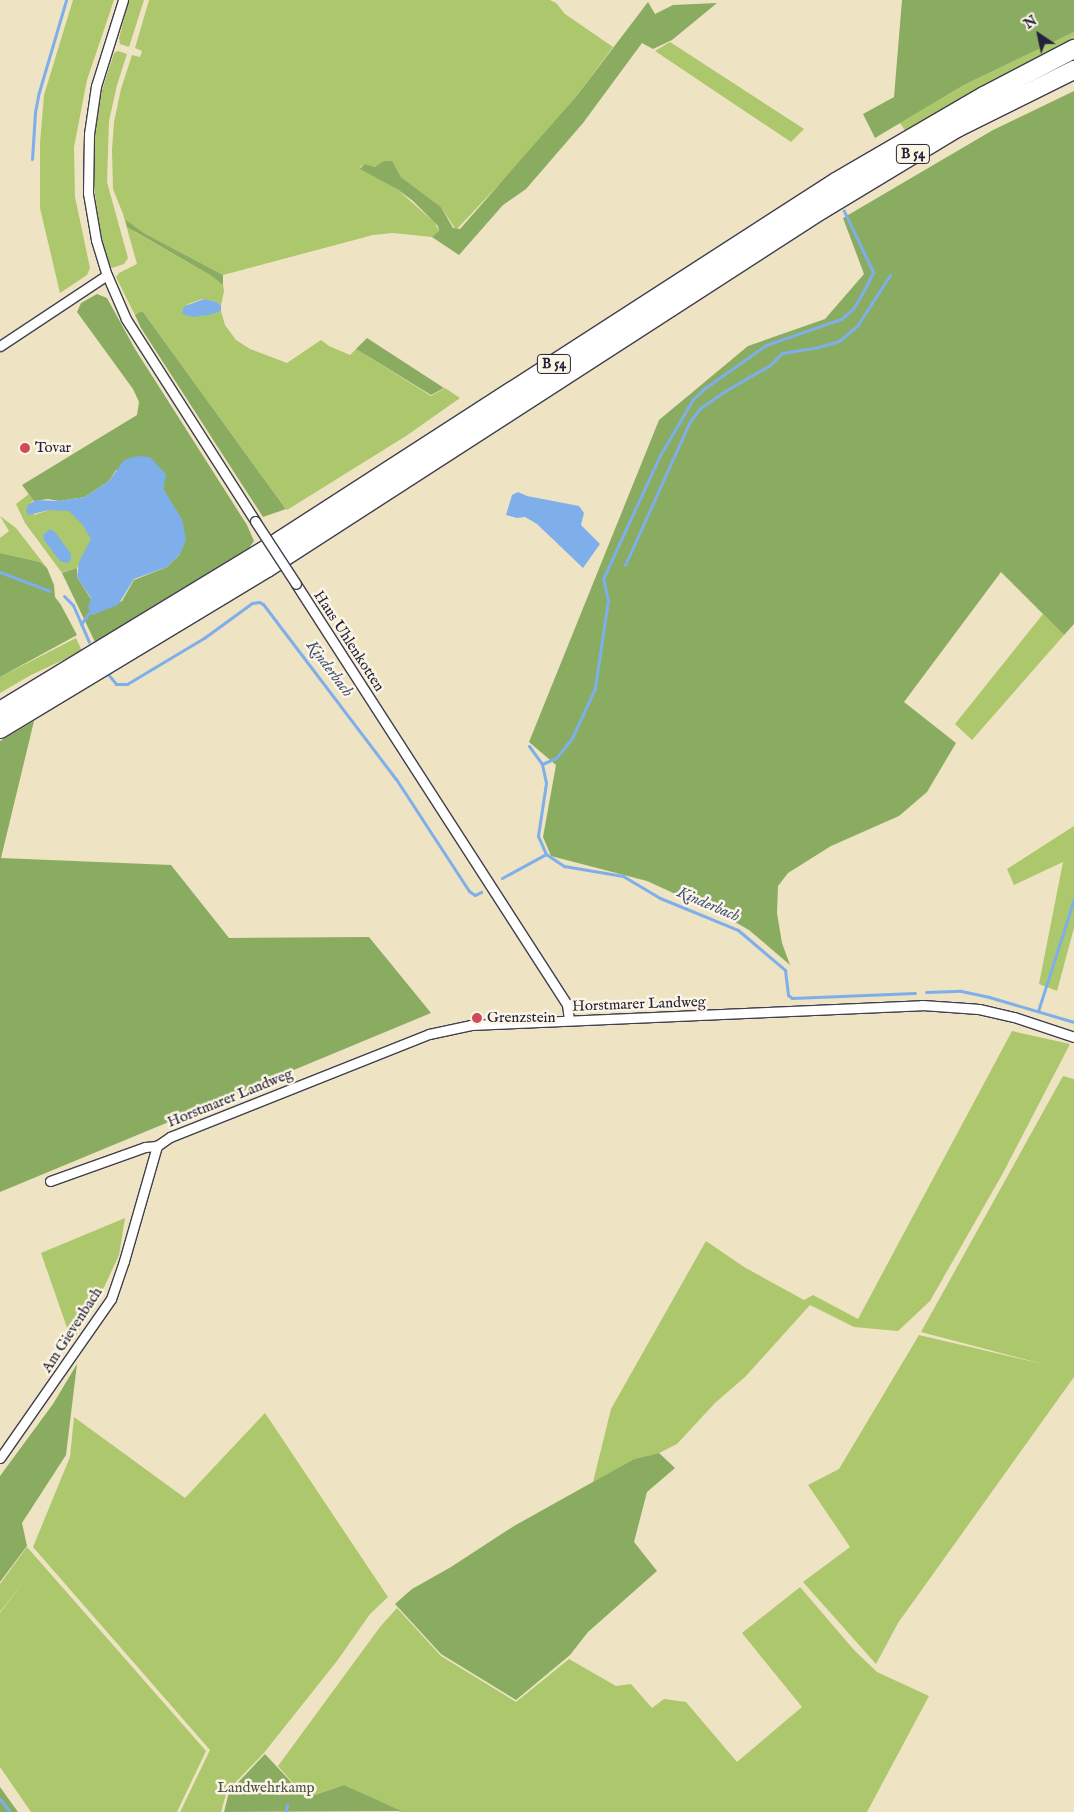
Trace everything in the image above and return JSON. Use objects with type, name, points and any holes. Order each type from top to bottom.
[{"type":"highway","name":"B 54","points":[[0,711],[282,540],[829,186],[961,108],[1074,50]]},
{"type":"highway","name":"B 54","points":[[0,729],[275,563],[821,210],[957,128],[1074,70]]},
{"type":"street","name":"Haus Uhlenkotten","points":[[123,0],[96,86],[88,146],[90,210],[107,274],[122,311],[139,342],[567,1004],[569,1020]]},
{"type":"street","points":[[0,346],[107,274]]},
{"type":"street","name":"Horstmarer Landweg","points":[[50,1181],[145,1147],[157,1146],[170,1137],[429,1034],[471,1025],[886,1006],[950,1006],[1014,1017],[1074,1036]]},
{"type":"street","name":"Am Gievenbach","points":[[0,1458],[111,1300],[157,1146]]},
{"type":"green space","points":[[73,0],[114,0],[87,80],[74,147],[75,197],[90,268],[87,275],[60,293],[40,208],[40,143],[44,95]]},
{"type":"green space","points":[[129,0],[144,0],[129,47],[120,44],[119,38]]},
{"type":"green space","points":[[149,0],[550,0],[556,3],[565,14],[613,47],[539,142],[456,230],[441,207],[401,177],[394,165],[371,167],[364,164],[360,167],[397,189],[435,223],[439,231],[432,237],[393,233],[373,235],[223,275],[144,233],[126,220],[135,232],[210,275],[223,285],[224,291],[221,306],[217,302],[202,299],[188,304],[181,312],[200,316],[221,311],[225,325],[236,340],[250,349],[287,363],[321,340],[329,346],[350,355],[356,349],[431,396],[445,388],[460,398],[406,436],[287,510],[143,312],[135,315],[116,277],[119,273],[137,264],[123,214],[113,189],[112,150],[114,122],[121,89],[132,55],[140,57],[142,51],[135,48]]},
{"type":"green space","points":[[902,0],[1074,0],[1074,32],[964,85],[875,138],[863,114],[894,97]]},
{"type":"green space","points":[[648,2],[655,14],[673,5],[717,3],[672,40],[653,49],[642,43],[583,123],[526,189],[503,205],[459,255],[432,237],[439,231],[438,226],[413,201],[397,189],[360,169],[364,164],[375,167],[384,161],[392,161],[401,177],[441,207],[453,228],[460,229],[575,98]]},
{"type":"green space","points":[[1074,32],[1074,42],[906,132],[900,123],[964,85]]},
{"type":"green space","points":[[670,42],[804,129],[791,142],[655,51]]},
{"type":"green space","points":[[118,51],[127,54],[117,85],[109,121],[107,182],[128,258],[124,264],[112,268],[109,266],[99,227],[92,170],[93,143],[102,90],[114,53]]},
{"type":"green space","points":[[1074,91],[1074,624],[1064,635],[1001,572],[904,702],[956,743],[927,792],[899,816],[831,846],[788,873],[778,886],[777,913],[782,943],[790,965],[749,930],[728,918],[647,881],[551,856],[543,837],[556,765],[529,742],[659,420],[748,346],[825,319],[864,274],[843,218],[993,130]]},
{"type":"green space","points":[[126,220],[144,233],[223,275],[223,285],[210,275],[127,227]]},
{"type":"green space","points":[[97,294],[107,298],[135,349],[247,525],[254,541],[249,548],[95,642],[62,573],[77,568],[77,577],[91,599],[92,615],[122,601],[134,580],[167,567],[180,554],[167,496],[163,489],[165,475],[163,471],[116,470],[109,481],[85,497],[59,501],[48,499],[34,501],[22,485],[137,415],[139,402],[133,389],[77,312],[81,303]]},
{"type":"green space","points":[[143,312],[286,509],[263,517],[141,328],[135,315]]},
{"type":"green space","points":[[367,338],[444,388],[431,395],[356,349]]},
{"type":"green space","points":[[29,494],[34,501],[31,502],[34,515],[49,510],[59,501],[102,541],[77,568],[62,573],[25,523],[16,504]]},
{"type":"green space","points":[[0,516],[16,528],[47,568],[40,562],[0,553],[0,538],[9,531]]},
{"type":"green space","points":[[0,553],[40,562],[47,568],[54,585],[55,597],[77,635],[0,677]]},
{"type":"green space","points":[[1043,614],[1064,635],[972,740],[955,724]]},
{"type":"green space","points":[[76,638],[82,651],[31,675],[0,693],[0,677]]},
{"type":"green space","points":[[34,721],[1,858],[171,865],[229,938],[369,937],[431,1013],[0,1192],[0,741]]},
{"type":"green space","points":[[1074,826],[1074,928],[1057,991],[1039,984],[1063,862],[1014,885],[1007,869]]},
{"type":"green space","points":[[1012,1031],[1070,1044],[1003,1173],[930,1301],[898,1331],[854,1327],[810,1305],[745,1377],[715,1403],[677,1444],[659,1453],[634,1459],[593,1482],[611,1409],[706,1241],[744,1267],[804,1300],[813,1295],[858,1319]]},
{"type":"green space","points":[[1063,1076],[1074,1079],[1074,1377],[898,1623],[876,1664],[803,1582],[850,1547],[808,1485],[839,1469],[919,1335],[1047,1365],[921,1332]]},
{"type":"green space","points":[[125,1218],[119,1255],[99,1298],[72,1342],[41,1253]]},
{"type":"green space","points":[[77,1364],[66,1455],[22,1523],[27,1546],[0,1582],[0,1476],[53,1404]]},
{"type":"green space","points":[[265,1413],[388,1597],[370,1614],[337,1661],[263,1754],[227,1791],[221,1812],[180,1812],[210,1750],[33,1547],[70,1457],[74,1417],[185,1498]]},
{"type":"green space","points":[[659,1453],[675,1468],[647,1492],[634,1542],[657,1571],[588,1632],[570,1655],[516,1700],[441,1654],[395,1604],[412,1589],[451,1567],[514,1526],[634,1459]]},
{"type":"green space","points":[[27,1547],[206,1751],[177,1812],[31,1812],[0,1767],[0,1613],[24,1581],[0,1612],[0,1584]]},
{"type":"green space","points":[[800,1587],[854,1650],[877,1672],[929,1696],[867,1812],[400,1812],[344,1785],[306,1798],[278,1766],[380,1627],[397,1608],[441,1656],[516,1702],[569,1659],[616,1686],[631,1684],[652,1708],[664,1699],[686,1702],[737,1762],[802,1707],[742,1633]]},
{"type":"green space","name":"Landwehrkamp","points":[[265,1754],[306,1798],[344,1785],[401,1811],[224,1812],[229,1792]]},
{"type":"green space","points":[[0,1787],[18,1812],[0,1812]]},
{"type":"water","points":[[204,299],[217,302],[221,306],[221,311],[192,317],[181,313],[185,306]]},
{"type":"water","points":[[137,456],[150,457],[166,475],[163,489],[182,519],[186,540],[180,554],[167,567],[134,579],[118,605],[92,615],[88,608],[91,598],[77,577],[79,562],[91,539],[82,524],[69,511],[49,510],[29,515],[26,512],[28,505],[36,500],[59,501],[85,497],[109,481],[124,460]]},
{"type":"water","points":[[518,492],[527,496],[579,506],[584,513],[581,525],[600,544],[583,568],[537,524],[525,517],[517,518],[506,515],[512,495]]},
{"type":"water","points":[[50,529],[55,532],[71,554],[71,560],[67,563],[60,561],[44,540],[43,535]]},
{"type":"waterway","points":[[32,159],[35,112],[39,92],[66,0]]},
{"type":"waterway","points":[[542,764],[556,758],[572,738],[595,688],[608,600],[603,579],[659,457],[693,399],[705,388],[766,345],[841,319],[853,309],[862,294],[873,272],[844,211]]},
{"type":"waterway","points":[[625,565],[690,421],[700,408],[770,365],[782,353],[818,347],[839,341],[857,326],[890,275]]},
{"type":"waterway","name":"Kinderbach","points":[[0,572],[50,591]]},
{"type":"waterway","name":"Kinderbach","points":[[64,596],[73,605],[89,642]]},
{"type":"waterway","name":"Kinderbach","points":[[108,674],[116,684],[127,684],[204,638],[252,603],[259,602],[263,604],[396,779],[469,891],[475,895],[481,892]]},
{"type":"waterway","points":[[81,624],[89,613]]},
{"type":"waterway","points":[[529,746],[542,764],[546,783],[538,836],[546,854]]},
{"type":"waterway","name":"Kinderbach","points":[[502,878],[546,854],[564,866],[623,876],[660,898],[738,930],[785,970],[788,995],[792,998],[915,993]]},
{"type":"waterway","points":[[1038,1011],[1074,899]]},
{"type":"waterway","name":"Kinderbach","points":[[926,992],[961,991],[989,997],[1074,1022]]},
{"type":"waterway","points":[[0,1799],[10,1812]]},
{"type":"waterway","points":[[286,1812],[287,1805]]},
{"type":"place","name":"Tovar","points":[[25,448]]},
{"type":"place","name":"Grenzstein","points":[[477,1018]]}]
